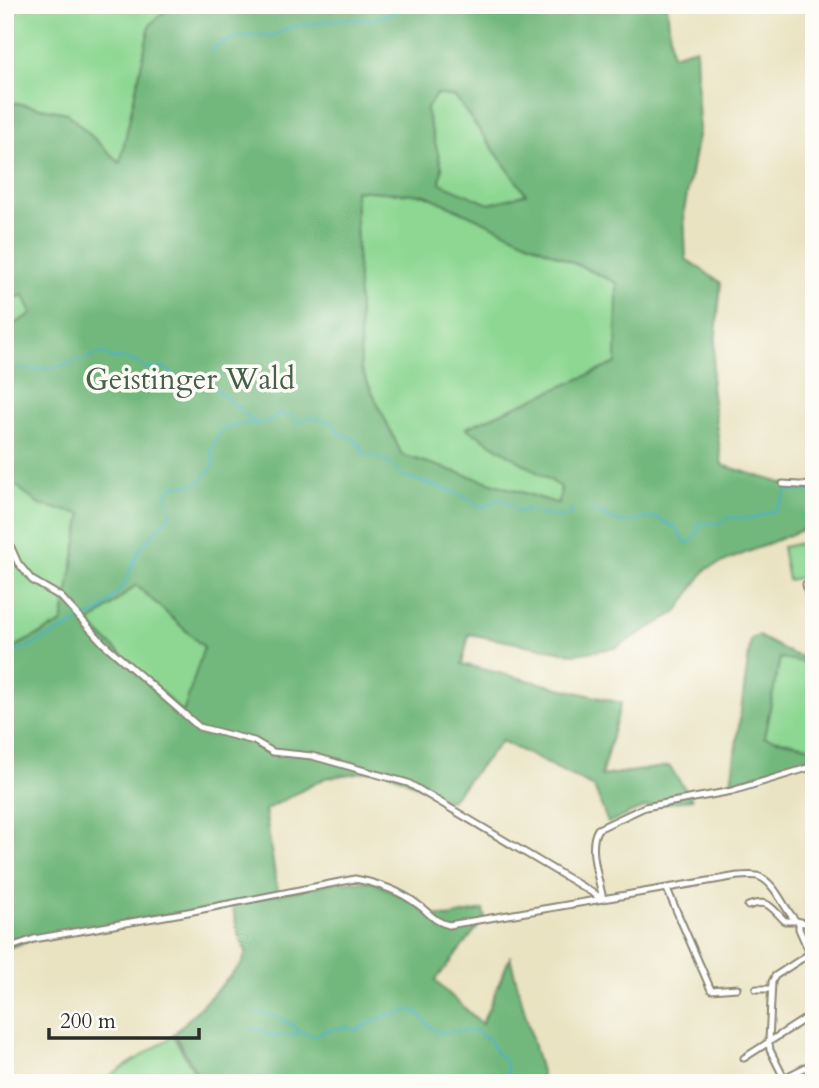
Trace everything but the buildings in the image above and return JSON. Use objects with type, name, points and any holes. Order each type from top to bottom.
[{"type":"street","points":[[783,484],[814,486]]},
{"type":"street","points":[[5,534],[18,563],[32,580],[61,597],[103,643],[200,727],[254,741],[273,752],[312,756],[408,783],[603,899]]},
{"type":"street","points":[[805,621],[813,619],[806,584],[814,580]]},
{"type":"street","points":[[603,899],[593,845],[598,829],[645,807],[732,792],[814,766]]},
{"type":"street","points":[[5,949],[34,939],[355,879],[387,888],[417,904],[435,920],[449,925],[738,876],[761,877],[775,891],[798,922],[814,963]]},
{"type":"street","points":[[667,889],[710,990],[737,989]]},
{"type":"street","points":[[748,906],[762,902],[785,921],[814,925]]},
{"type":"street","points":[[809,954],[775,976],[771,989],[769,1041],[770,1051],[785,1081],[814,1063]]},
{"type":"street","points":[[756,989],[771,989]]},
{"type":"street","points":[[744,1058],[814,1013]]},
{"type":"green space","points":[[5,5],[171,5],[150,25],[120,164],[67,113],[5,101]]},
{"type":"green space","name":"Geistinger Wald","points":[[171,5],[667,5],[672,55],[696,48],[699,130],[684,211],[686,259],[721,283],[711,387],[722,465],[795,487],[814,487],[814,525],[706,569],[677,612],[615,648],[574,654],[469,634],[462,664],[621,703],[601,776],[669,766],[692,799],[645,807],[608,823],[594,787],[502,741],[450,801],[382,769],[325,778],[265,810],[278,895],[337,882],[372,881],[417,904],[428,914],[448,917],[483,910],[485,918],[435,981],[482,1024],[510,957],[544,1083],[203,1083],[174,1034],[242,964],[246,952],[232,905],[34,939],[5,949],[5,659],[18,645],[62,623],[82,514],[39,505],[18,487],[5,487],[5,329],[32,314],[24,295],[5,301],[5,101],[67,113],[120,163],[150,25]],"holes":[[[436,94],[455,97],[526,194],[489,204],[440,183],[442,168],[426,110]],[[355,190],[426,195],[617,283],[616,363],[466,428],[561,487],[559,504],[402,455],[361,369]],[[136,585],[204,647],[183,713],[89,624]]]},
{"type":"green space","points":[[436,94],[455,97],[527,195],[489,205],[439,183],[442,167],[426,110]]},
{"type":"green space","points":[[355,190],[426,195],[617,283],[617,363],[466,428],[561,487],[559,504],[402,455],[361,369]]},
{"type":"green space","points":[[24,295],[32,314],[5,329],[5,301]]},
{"type":"green space","points":[[5,487],[18,487],[39,505],[82,514],[62,623],[18,645],[5,659]]},
{"type":"green space","points":[[802,543],[808,576],[788,580],[782,547]]},
{"type":"green space","points":[[136,585],[204,647],[184,714],[89,624]]},
{"type":"green space","points":[[758,636],[792,654],[814,660],[814,664],[780,658],[764,737],[811,747],[814,736],[813,757],[731,783],[751,639]]},
{"type":"green space","points":[[780,657],[814,664],[812,747],[764,738]]},
{"type":"green space","points":[[173,1036],[201,1083],[99,1083]]},
{"type":"waterway","points":[[211,54],[214,47],[233,39],[252,35],[272,36],[290,27],[343,19],[370,20],[416,6]]},
{"type":"waterway","points":[[5,370],[63,366],[106,353],[112,359],[128,359],[151,369],[164,367],[175,376],[198,377],[256,423]]},
{"type":"waterway","points":[[5,655],[33,645],[102,610],[125,584],[139,550],[172,513],[166,495],[172,487],[200,483],[214,465],[211,449],[221,432],[238,424],[265,422],[279,412],[291,415],[297,423],[311,417],[332,422],[339,434],[355,440],[365,455],[381,457],[404,476],[457,493],[481,507],[500,499],[520,512],[528,508],[540,515],[567,517],[573,510]]},
{"type":"waterway","points":[[587,514],[594,510],[620,523],[655,517],[676,528],[684,541],[690,543],[698,533],[698,523],[753,518],[776,511],[787,491],[814,491]]},
{"type":"waterway","points":[[251,1029],[262,1030],[270,1036],[290,1036],[300,1032],[313,1036],[331,1029],[350,1027],[355,1031],[389,1014],[396,1016],[407,1010],[413,1011],[438,1032],[476,1030],[484,1038],[488,1038],[497,1054],[505,1059],[510,1083]]},
{"type":"waterway","points":[[257,1013],[280,1019],[299,1031]]}]
